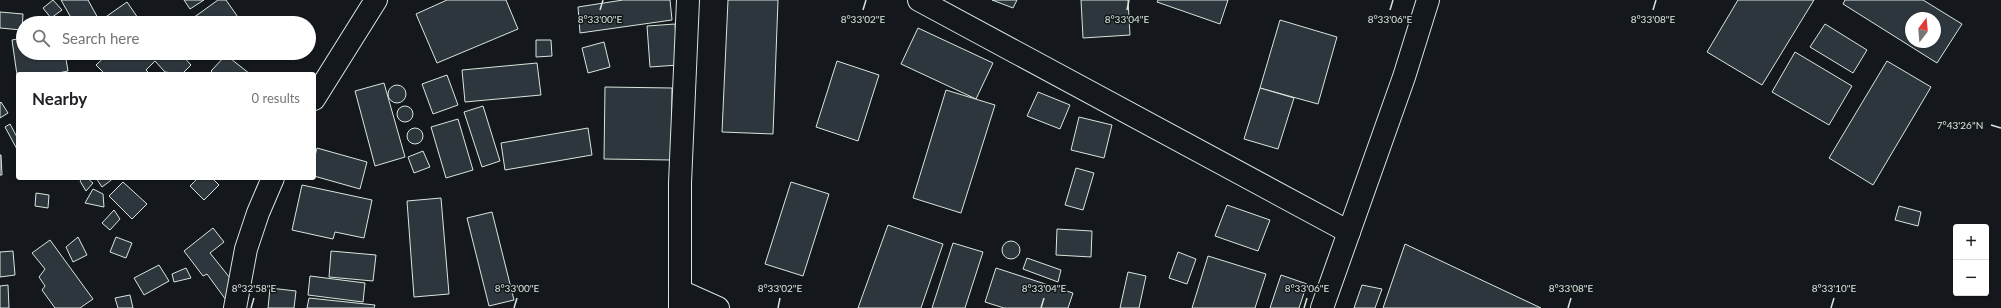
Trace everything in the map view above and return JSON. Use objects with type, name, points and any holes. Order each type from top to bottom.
[{"type":"street","points":[[316,96],[376,0]]},
{"type":"street","points":[[688,0],[680,183],[680,300],[718,308]]},
{"type":"street","points":[[918,0],[1349,232]]},
{"type":"street","points":[[1322,308],[1404,77],[1428,0]]},
{"type":"street","points":[[236,308],[246,249],[258,213],[272,180]]},
{"type":"building","points":[[53,0],[62,10],[54,16],[49,16],[43,8]]},
{"type":"building","points":[[61,0],[88,0],[97,16],[70,16]]},
{"type":"building","points":[[184,0],[204,0],[190,9]]},
{"type":"building","points":[[218,0],[226,0],[237,16],[196,16]]},
{"type":"building","points":[[447,0],[506,0],[518,29],[437,63],[416,14]]},
{"type":"building","points":[[623,0],[670,0],[672,20],[580,33],[578,7]]},
{"type":"building","points":[[728,0],[778,0],[773,134],[722,132]]},
{"type":"building","points":[[992,0],[1017,0],[1013,8]]},
{"type":"building","points":[[1081,0],[1128,0],[1130,35],[1083,38]]},
{"type":"building","points":[[1158,0],[1228,0],[1220,24],[1157,2]]},
{"type":"building","points":[[1738,0],[1814,0],[1762,85],[1707,52]]},
{"type":"building","points":[[1845,0],[1923,0],[1962,24],[1937,63],[1913,48],[1941,48],[1941,12],[1905,12],[1905,43],[1843,4]]},
{"type":"building","points":[[127,2],[137,16],[107,16]]},
{"type":"building","points":[[0,12],[23,14],[23,16],[16,16],[16,29],[0,28]]},
{"type":"building","points":[[1280,20],[1337,37],[1318,104],[1260,88]]},
{"type":"building","points":[[675,24],[678,65],[650,67],[647,26]]},
{"type":"building","points":[[1825,24],[1867,50],[1853,73],[1810,47]]},
{"type":"building","points":[[918,28],[993,63],[976,99],[901,64]]},
{"type":"building","points":[[16,39],[16,60],[66,60],[68,71],[17,72],[12,40]]},
{"type":"building","points":[[536,40],[551,40],[552,56],[536,57]]},
{"type":"building","points":[[604,42],[610,67],[588,73],[582,48]]},
{"type":"building","points":[[1795,52],[1852,86],[1829,125],[1772,92]]},
{"type":"building","points":[[101,60],[186,60],[191,65],[184,72],[165,72],[155,61],[146,70],[148,72],[103,72],[96,65]]},
{"type":"building","points":[[221,60],[232,60],[247,72],[212,72],[211,71]]},
{"type":"building","points":[[837,61],[879,75],[858,141],[816,127]]},
{"type":"building","points":[[1887,61],[1931,87],[1873,185],[1829,158]]},
{"type":"building","points":[[537,63],[541,95],[465,102],[462,70]]},
{"type":"building","points":[[447,75],[458,105],[433,114],[422,84]]},
{"type":"building","points":[[384,83],[405,157],[375,166],[355,91]]},
{"type":"building","points":[[397,85],[403,88],[406,94],[403,100],[397,103],[391,100],[388,94],[391,88]]},
{"type":"building","points":[[605,87],[672,88],[671,160],[604,159]]},
{"type":"building","points":[[1260,88],[1294,98],[1278,149],[1244,139]]},
{"type":"building","points":[[946,90],[995,105],[961,213],[913,198]]},
{"type":"building","points":[[1038,92],[1070,105],[1060,129],[1027,116]]},
{"type":"building","points":[[1,102],[8,113],[0,118],[0,103]]},
{"type":"building","points":[[405,106],[412,111],[413,114],[408,121],[405,122],[398,117],[397,114],[402,107]]},
{"type":"building","points":[[483,106],[500,161],[482,167],[464,112]]},
{"type":"building","points":[[1079,117],[1112,125],[1104,158],[1071,150]]},
{"type":"building","points":[[458,119],[473,170],[446,178],[431,127]]},
{"type":"building","points":[[10,124],[16,135],[16,147],[5,127]]},
{"type":"building","points":[[415,128],[421,130],[423,136],[421,142],[415,144],[409,142],[407,136],[409,130]]},
{"type":"building","points":[[588,128],[592,155],[505,170],[501,143]]},
{"type":"building","points":[[317,148],[367,162],[360,189],[316,177]]},
{"type":"building","points":[[423,151],[430,167],[414,173],[408,157]]},
{"type":"building","points":[[1,155],[2,175],[0,175]]},
{"type":"building","points":[[1076,168],[1094,173],[1083,210],[1065,205]]},
{"type":"building","points":[[89,180],[93,183],[86,191],[80,181]]},
{"type":"building","points":[[97,180],[111,180],[102,187]]},
{"type":"building","points":[[196,180],[214,180],[219,185],[204,200],[190,186]]},
{"type":"building","points":[[123,182],[147,204],[132,219],[109,196]]},
{"type":"building","points":[[791,182],[829,194],[803,276],[765,264]]},
{"type":"building","points":[[302,185],[372,200],[364,238],[335,232],[333,239],[292,230]]},
{"type":"building","points":[[93,189],[103,194],[104,207],[85,203]]},
{"type":"building","points":[[36,193],[49,195],[48,208],[35,206]]},
{"type":"building","points":[[441,198],[449,294],[414,297],[407,201]]},
{"type":"building","points":[[1227,205],[1270,220],[1258,251],[1215,236]]},
{"type":"building","points":[[1899,206],[1921,212],[1918,226],[1895,220]]},
{"type":"building","points":[[114,210],[120,219],[110,230],[102,223]]},
{"type":"building","points":[[492,212],[514,300],[489,306],[467,218]]},
{"type":"building","points":[[888,225],[943,244],[921,308],[858,308]]},
{"type":"building","points":[[213,228],[224,242],[210,253],[230,278],[226,300],[207,274],[203,276],[184,251]]},
{"type":"building","points":[[1057,229],[1092,231],[1091,257],[1056,255]]},
{"type":"building","points":[[78,237],[87,255],[73,262],[66,247]]},
{"type":"building","points":[[116,237],[132,243],[126,258],[110,252]]},
{"type":"building","points":[[50,240],[93,299],[80,308],[55,308],[42,290],[45,286],[39,277],[45,269],[32,253]]},
{"type":"building","points":[[1011,241],[1015,242],[1019,246],[1019,254],[1015,258],[1011,259],[1007,258],[1003,254],[1002,250],[1003,246],[1007,242]]},
{"type":"building","points":[[953,243],[983,252],[965,308],[932,308]]},
{"type":"building","points":[[1405,244],[1541,308],[1383,308]]},
{"type":"building","points":[[13,251],[15,275],[0,277],[0,252]]},
{"type":"building","points":[[331,251],[376,255],[373,281],[329,277]]},
{"type":"building","points":[[1178,252],[1196,259],[1187,284],[1169,278]]},
{"type":"building","points":[[1208,256],[1266,274],[1255,308],[1192,308]]},
{"type":"building","points":[[1027,258],[1061,270],[1058,282],[1023,269]]},
{"type":"building","points":[[159,265],[169,281],[144,295],[134,278]]},
{"type":"building","points":[[186,268],[191,278],[174,282],[172,274]]},
{"type":"building","points":[[996,268],[1073,293],[1068,308],[1004,308],[985,302]]},
{"type":"building","points":[[1128,272],[1146,276],[1139,308],[1120,308]]},
{"type":"building","points":[[1281,275],[1307,284],[1299,308],[1270,308]]},
{"type":"building","points":[[310,276],[365,283],[363,302],[308,295]]},
{"type":"building","points":[[8,285],[9,308],[0,308],[0,286]]},
{"type":"building","points":[[1362,285],[1382,289],[1375,308],[1354,308]]},
{"type":"building","points":[[270,288],[296,291],[294,308],[268,308]]},
{"type":"building","points":[[130,295],[133,308],[118,308],[115,298]]},
{"type":"building","points":[[309,298],[375,305],[374,308],[307,308]]}]
